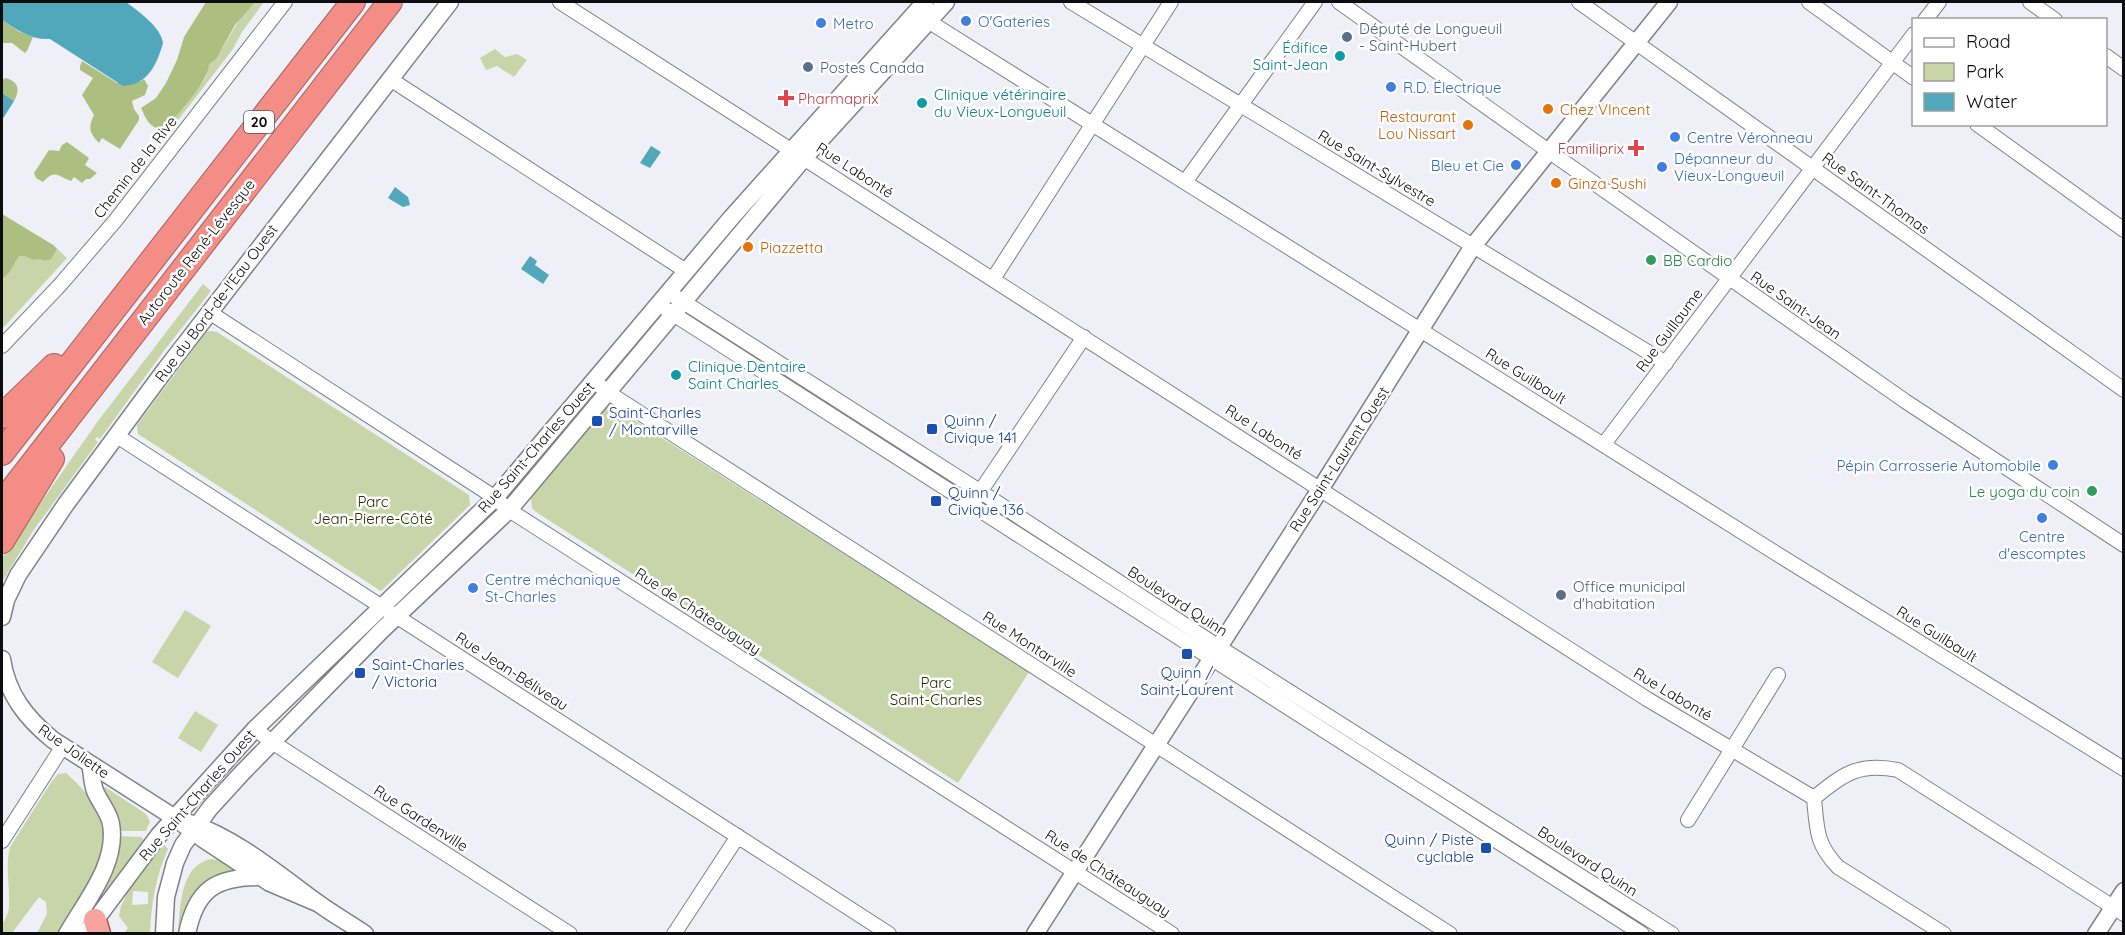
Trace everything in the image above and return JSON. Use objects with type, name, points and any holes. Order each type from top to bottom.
[{"type":"highway","name":"Autoroute René-Lévesque","points":[[2,453],[353,2]]},
{"type":"highway","name":"Autoroute René-Lévesque","points":[[2,503],[390,2]]},
{"type":"highway","points":[[2,416],[112,311]]},
{"type":"highway","points":[[2,541],[123,345]]},
{"type":"street","name":"Chemin de la Rive","points":[[2,346],[101,237],[285,2]]},
{"type":"street","name":"Rue du Bord-de-l'Eau Ouest","points":[[2,617],[8,595],[23,567],[58,516],[209,312],[450,2]]},
{"type":"street","name":"Rue Labonté","points":[[560,2],[1647,699],[1814,798]]},
{"type":"street","name":"Rue Saint-Charles Ouest","points":[[164,933],[166,897],[172,870],[180,851],[195,828],[242,773],[396,616],[509,510],[677,307],[798,154],[920,11],[946,2]]},
{"type":"street","name":"Rue Saint-Sylvestre","points":[[1071,2],[1666,363]]},
{"type":"street","points":[[993,279],[1171,2]]},
{"type":"street","points":[[1185,182],[1315,2]]},
{"type":"street","name":"Rue Saint-Jean","points":[[1339,2],[1905,401],[2124,544]]},
{"type":"street","name":"Rue Saint-Thomas","points":[[1579,2],[2124,390]]},
{"type":"street","name":"Rue Saint-Laurent Ouest","points":[[1035,933],[1422,330],[1473,246],[1669,2]]},
{"type":"street","points":[[1809,2],[1912,77]]},
{"type":"street","points":[[1927,18],[1939,2]]},
{"type":"street","points":[[2030,2],[2052,18]]},
{"type":"street","name":"Rue Guilbault","points":[[920,11],[1092,124],[2124,769]]},
{"type":"street","name":"Rue Guillaume","points":[[1604,444],[1912,37]]},
{"type":"street","points":[[2107,57],[2124,69]]},
{"type":"street","points":[[390,79],[686,270]]},
{"type":"street","points":[[1980,126],[2124,230]]},
{"type":"street","name":"Rue Saint-Charles Ouest","points":[[93,929],[159,835],[255,729],[495,498],[686,270],[798,154]]},
{"type":"street","name":"Boulevard Quinn","points":[[663,298],[972,505],[1672,933]]},
{"type":"street","name":"Boulevard Quinn","points":[[677,307],[981,492],[1215,652],[1642,933]]},
{"type":"street","name":"Rue de Châteauguay","points":[[209,312],[495,498],[509,510],[1173,933]]},
{"type":"street","points":[[972,505],[1084,337]]},
{"type":"street","name":"Rue Montarville","points":[[593,381],[1450,933]]},
{"type":"street","name":"Rue Jean-Béliveau","points":[[117,436],[889,933]]},
{"type":"street","name":"Rue Joliette","points":[[2,659],[8,683],[21,709],[37,727],[90,764],[175,818],[195,828],[260,877],[317,903]]},
{"type":"street","points":[[1688,820],[1778,675]]},
{"type":"street","name":"Rue Gardenville","points":[[255,729],[570,933]]},
{"type":"street","points":[[2,841],[63,746]]},
{"type":"street","points":[[67,933],[102,874],[111,846],[111,824],[95,790],[90,764]]},
{"type":"street","points":[[1944,933],[1838,867],[1825,853],[1817,831],[1814,798],[1838,778],[1856,770],[1879,766],[1898,770],[2118,911]]},
{"type":"street","name":"Rue Joliette","points":[[195,828],[213,831],[277,872],[317,903],[365,933]]},
{"type":"street","points":[[674,933],[738,836]]},
{"type":"street","points":[[187,933],[194,908],[209,889],[229,879],[260,877]]},
{"type":"street","points":[[2096,933],[2118,911],[2124,891]]},
{"type":"green space","points":[[206,2],[255,2],[235,25],[216,59],[209,64],[204,79],[191,98],[163,129],[159,129],[152,125],[141,108],[156,98],[166,83],[177,60],[184,37]]},
{"type":"green space","points":[[255,2],[264,2],[242,32],[233,49],[172,128],[163,129],[187,103],[206,77],[209,64],[220,52],[244,12]]},
{"type":"green space","points":[[2,20],[18,31],[33,37],[25,53],[12,43],[2,43]]},
{"type":"green space","points":[[495,49],[505,57],[517,54],[527,60],[514,77],[497,66],[486,70],[480,58]]},
{"type":"green space","points":[[82,61],[117,83],[144,79],[148,86],[145,95],[132,101],[139,120],[120,149],[102,138],[99,143],[91,133],[90,126],[94,115],[82,95],[93,78],[80,70]]},
{"type":"green space","points":[[6,78],[16,84],[17,93],[14,101],[2,93],[2,80]]},
{"type":"green space","points":[[67,142],[89,158],[85,165],[97,173],[82,183],[74,177],[71,181],[56,175],[50,176],[43,182],[36,178],[34,173],[49,150],[59,151]]},
{"type":"green space","points":[[2,214],[53,245],[67,258],[2,329]]},
{"type":"green space","points":[[2,214],[53,245],[57,249],[51,259],[34,260],[19,256],[8,274],[2,279]]},
{"type":"green space","points":[[203,284],[211,291],[100,439],[97,437],[95,439],[98,442],[33,531],[2,582],[2,558],[98,421]]},
{"type":"green space","name":"Parc Jean-Pierre-Côté","points":[[206,332],[217,332],[469,495],[470,505],[381,591],[138,434],[137,425]]},
{"type":"green space","name":"Parc Saint-Charles","points":[[607,406],[612,406],[1029,672],[958,783],[532,508],[531,498]]},
{"type":"green space","points":[[185,610],[211,626],[178,678],[152,662]]},
{"type":"green space","points":[[195,711],[218,725],[201,752],[178,738]]},
{"type":"green space","points":[[66,773],[87,795],[99,815],[104,834],[102,852],[95,871],[58,933],[37,933],[47,914],[46,902],[39,897],[12,933],[2,933],[9,910],[10,847],[52,781],[58,774]]},
{"type":"green space","points":[[105,787],[146,814],[150,821],[146,831],[117,831],[101,789]]},
{"type":"green space","points":[[117,836],[142,837],[145,841],[101,897],[77,933]]},
{"type":"green space","points":[[164,845],[168,849],[155,890],[150,933],[124,933],[128,928],[119,916],[129,889]],"holes":[[[133,891],[148,892],[148,904],[132,905]]]},
{"type":"green space","points":[[211,859],[219,860],[236,871],[178,934],[181,900],[187,879],[201,863]]},
{"type":"water","points":[[2,2],[126,2],[154,25],[163,43],[150,72],[139,82],[123,86],[50,39],[30,36],[2,20]]},
{"type":"water","points":[[2,93],[14,101],[2,120]]},
{"type":"water","points":[[651,146],[661,152],[650,168],[640,163]]},
{"type":"water","points":[[395,187],[408,197],[410,205],[403,207],[388,198]]},
{"type":"water","points":[[530,256],[537,261],[535,265],[549,275],[543,284],[521,269]]},
{"type":"place","name":"O'Gateries","points":[[966,21]]},
{"type":"place","name":"Metro","points":[[821,23]]},
{"type":"place","name":"Député de Longueuil - Saint-Hubert","points":[[1347,37]]},
{"type":"place","name":"Édifice Saint-Jean","points":[[1340,56]]},
{"type":"place","name":"Postes Canada","points":[[808,67]]},
{"type":"place","name":"R.D. Électrique","points":[[1391,87]]},
{"type":"place","name":"Pharmaprix","points":[[786,98]]},
{"type":"place","name":"Clinique vétérinaire du Vieux-Longueuil","points":[[922,103]]},
{"type":"place","name":"Chez VIncent","points":[[1548,109]]},
{"type":"place","name":"Restaurant Lou Nissart","points":[[1468,125]]},
{"type":"place","name":"Centre Véronneau","points":[[1675,137]]},
{"type":"place","name":"Familiprix","points":[[1636,148]]},
{"type":"place","name":"Bleu et Cie","points":[[1516,165]]},
{"type":"place","name":"Dépanneur du Vieux-Longueuil","points":[[1662,167]]},
{"type":"place","name":"Ginza Sushi","points":[[1556,183]]},
{"type":"place","name":"Piazzetta","points":[[748,247]]},
{"type":"place","name":"BB Cardio","points":[[1651,260]]},
{"type":"place","name":"Clinique Dentaire Saint Charles","points":[[676,375]]},
{"type":"place","name":"Saint-Charles / Montarville","points":[[597,421]]},
{"type":"place","name":"Quinn / Civique 141","points":[[932,429]]},
{"type":"place","name":"Pépin Carrosserie Automobile","points":[[2053,465]]},
{"type":"place","name":"Le yoga du coin","points":[[2092,491]]},
{"type":"place","name":"Quinn / Civique 136","points":[[936,501]]},
{"type":"place","name":"Centre d'escomptes","points":[[2042,518]]},
{"type":"place","name":"Centre méchanique St-Charles","points":[[473,588]]},
{"type":"place","name":"Office municipal d'habitation","points":[[1561,595]]},
{"type":"place","name":"Quinn / Saint-Laurent","points":[[1187,654]]},
{"type":"place","name":"Saint-Charles / Victoria","points":[[360,673]]},
{"type":"place","name":"Quinn / Piste cyclable","points":[[1486,848]]}]
